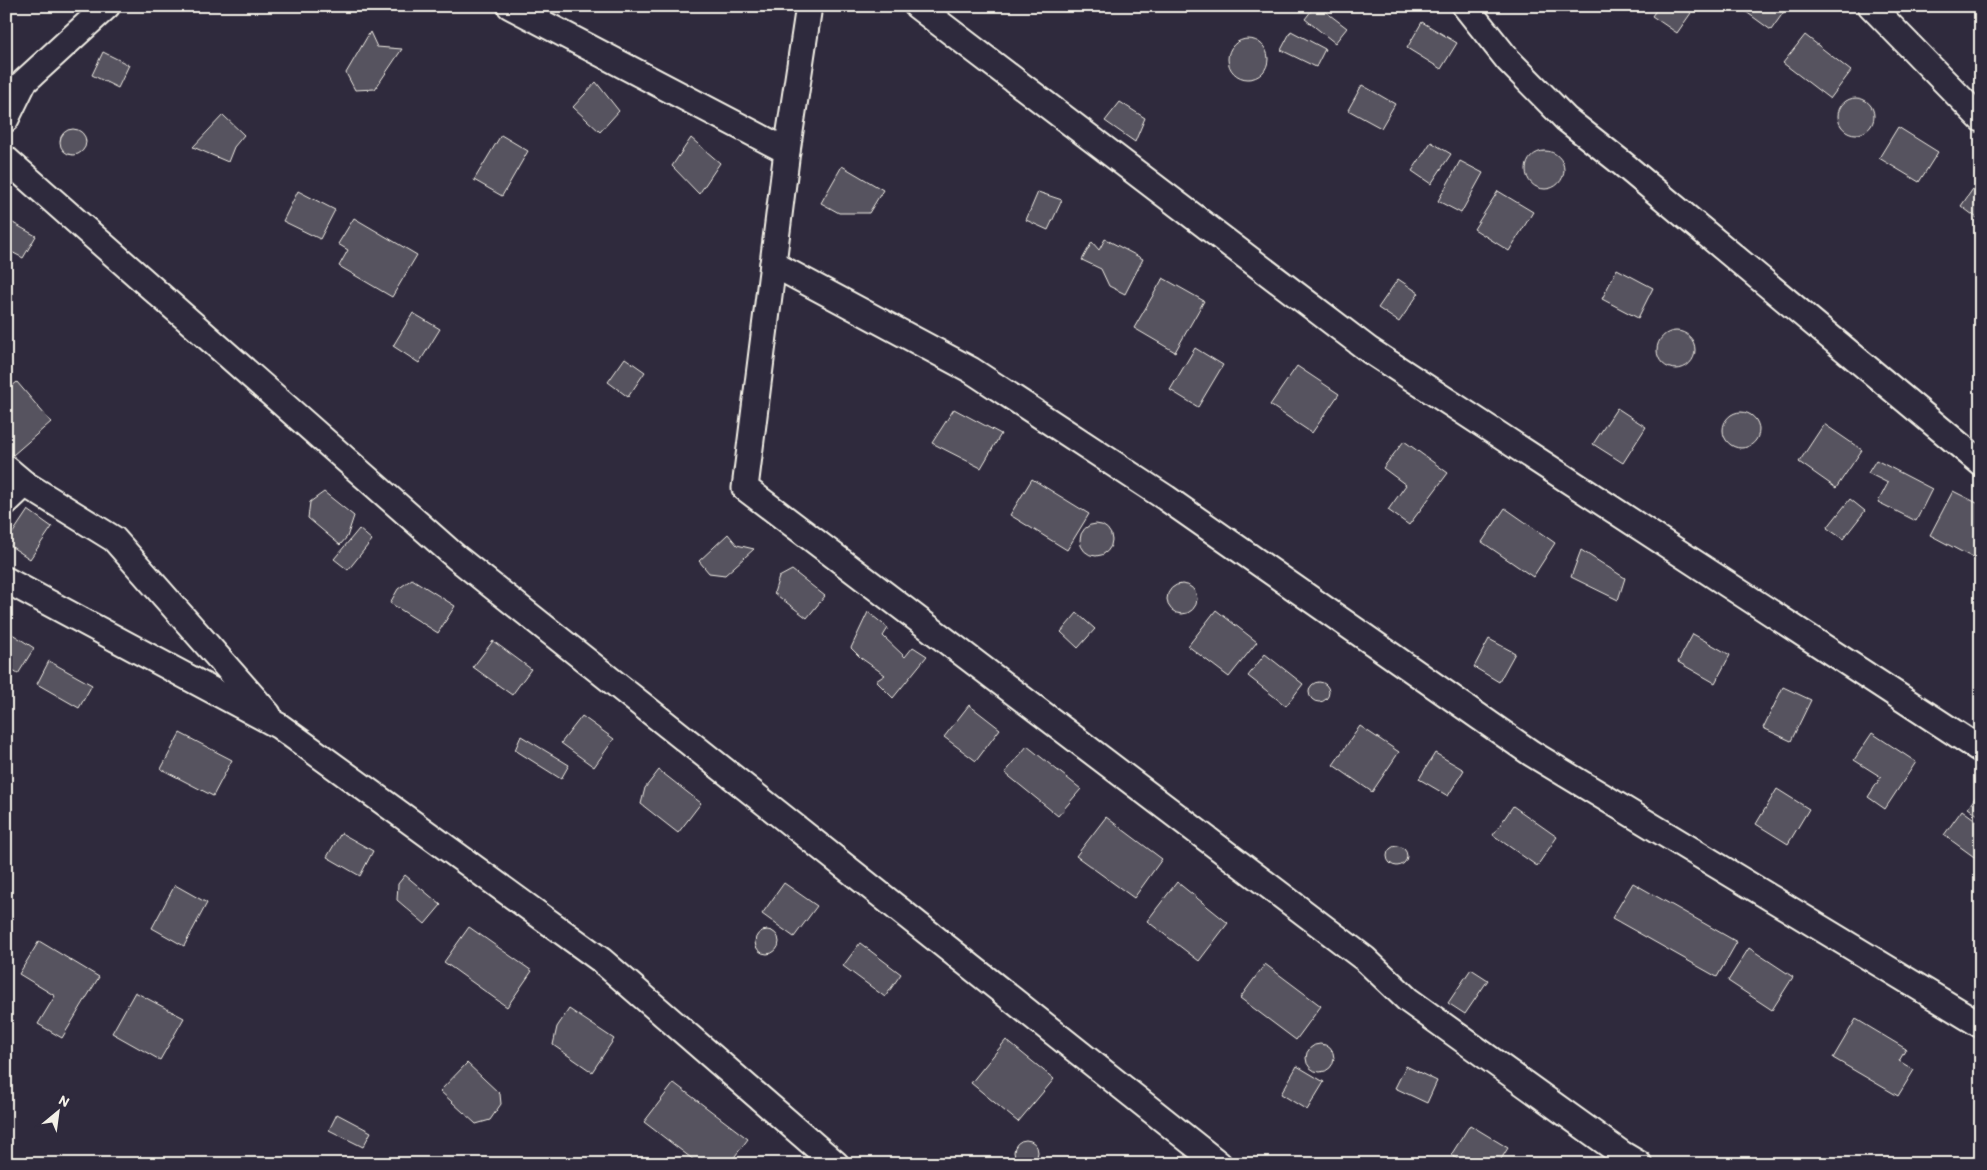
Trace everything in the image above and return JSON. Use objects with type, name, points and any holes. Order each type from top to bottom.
[{"type":"street","points":[[6,119],[24,82],[107,6]]},
{"type":"street","points":[[510,6],[787,151]]},
{"type":"street","points":[[810,6],[787,151],[745,488],[1357,952],[1408,1000],[1622,1154],[1640,1164]]},
{"type":"street","points":[[917,6],[1369,350],[1981,750]]},
{"type":"street","points":[[1465,6],[1508,60],[1566,119],[1981,463]]},
{"type":"street","points":[[1871,6],[1981,119]]},
{"type":"street","points":[[6,159],[456,557],[1219,1164]]},
{"type":"street","points":[[773,264],[971,370],[1166,498],[1531,753],[1981,1025]]},
{"type":"street","points":[[6,468],[25,484],[114,539],[279,726]]},
{"type":"street","points":[[6,502],[25,484]]},
{"type":"street","points":[[6,580],[279,726],[601,960],[836,1164]]},
{"type":"building","points":[[1315,6],[1318,6],[1347,28],[1335,43],[1305,19]]},
{"type":"building","points":[[1659,6],[1682,6],[1691,13],[1677,33],[1652,16]]},
{"type":"building","points":[[1738,6],[1788,6],[1771,30]]},
{"type":"building","points":[[1422,22],[1457,43],[1441,69],[1407,48]]},
{"type":"building","points":[[1291,31],[1325,49],[1316,67],[1281,50]]},
{"type":"building","points":[[370,32],[377,47],[402,49],[375,89],[355,90],[346,73]]},
{"type":"building","points":[[1805,35],[1851,71],[1830,99],[1783,63]]},
{"type":"building","points":[[1252,39],[1259,42],[1265,48],[1268,59],[1267,67],[1259,76],[1252,79],[1244,79],[1237,76],[1229,67],[1228,55],[1231,48],[1240,40]]},
{"type":"building","points":[[103,52],[129,65],[118,88],[92,75]]},
{"type":"building","points":[[596,82],[619,111],[600,132],[573,107]]},
{"type":"building","points":[[1362,85],[1395,104],[1381,128],[1348,110]]},
{"type":"building","points":[[1856,98],[1863,99],[1869,103],[1873,109],[1873,123],[1869,129],[1863,133],[1856,134],[1849,133],[1843,129],[1839,123],[1838,116],[1839,109],[1843,103],[1849,99]]},
{"type":"building","points":[[1120,102],[1145,118],[1135,142],[1105,121]]},
{"type":"building","points":[[223,115],[244,135],[234,147],[228,162],[193,147]]},
{"type":"building","points":[[1898,127],[1938,152],[1919,182],[1879,158]]},
{"type":"building","points":[[73,129],[82,133],[86,142],[82,151],[73,155],[64,151],[60,142],[64,133]]},
{"type":"building","points":[[501,135],[528,151],[502,196],[474,180]]},
{"type":"building","points":[[691,138],[720,163],[699,194],[672,166]]},
{"type":"building","points":[[1431,142],[1451,154],[1431,184],[1412,171]]},
{"type":"building","points":[[1545,151],[1552,152],[1558,157],[1563,163],[1563,177],[1558,183],[1552,188],[1545,189],[1538,188],[1532,183],[1527,177],[1526,170],[1527,163],[1532,157],[1538,152]]},
{"type":"building","points":[[1460,161],[1483,173],[1461,213],[1438,201]]},
{"type":"building","points":[[842,166],[883,190],[869,213],[839,213],[821,203]]},
{"type":"building","points":[[1977,183],[1981,186],[1981,221],[1961,206]]},
{"type":"building","points":[[298,191],[335,210],[320,239],[283,221]]},
{"type":"building","points":[[1498,191],[1533,212],[1509,251],[1474,229]]},
{"type":"building","points":[[1038,192],[1062,200],[1048,230],[1026,220]]},
{"type":"building","points":[[354,218],[417,255],[392,297],[339,266],[348,250],[338,244]]},
{"type":"building","points":[[6,219],[36,236],[23,258],[6,249]]},
{"type":"building","points":[[1105,239],[1143,259],[1125,294],[1109,286],[1101,269],[1082,260],[1092,242],[1099,250]]},
{"type":"building","points":[[1617,269],[1653,288],[1638,318],[1602,299]]},
{"type":"building","points":[[1163,278],[1204,301],[1175,352],[1134,328]]},
{"type":"building","points":[[1398,279],[1419,293],[1399,322],[1378,308]]},
{"type":"building","points":[[413,313],[440,329],[419,363],[393,346]]},
{"type":"building","points":[[1676,331],[1690,336],[1695,350],[1690,364],[1676,369],[1662,364],[1657,350],[1662,336]]},
{"type":"building","points":[[1195,348],[1223,365],[1198,407],[1170,390]]},
{"type":"building","points":[[625,358],[645,372],[628,397],[608,382]]},
{"type":"building","points":[[1297,366],[1339,394],[1312,433],[1270,405]]},
{"type":"building","points":[[17,382],[51,422],[13,455],[6,447],[6,391]]},
{"type":"building","points":[[1617,408],[1646,427],[1623,463],[1593,444]]},
{"type":"building","points":[[954,409],[1001,434],[981,468],[932,443]]},
{"type":"building","points":[[1741,412],[1748,413],[1754,417],[1758,423],[1758,437],[1754,443],[1748,447],[1741,448],[1734,447],[1728,443],[1724,437],[1723,430],[1724,423],[1728,417],[1734,413]]},
{"type":"building","points":[[1824,424],[1862,450],[1836,488],[1799,462]]},
{"type":"building","points":[[1404,441],[1448,473],[1409,525],[1388,510],[1406,485],[1383,468]]},
{"type":"building","points":[[1876,460],[1932,489],[1916,521],[1878,502],[1888,483],[1868,473]]},
{"type":"building","points":[[1032,479],[1089,514],[1067,550],[1010,515]]},
{"type":"building","points":[[1953,491],[1981,505],[1979,561],[1930,535]]},
{"type":"building","points":[[324,492],[354,516],[347,537],[340,545],[308,518],[310,502]]},
{"type":"building","points":[[1850,499],[1865,511],[1843,539],[1827,528]]},
{"type":"building","points":[[1505,508],[1555,543],[1533,577],[1482,542]]},
{"type":"building","points":[[28,510],[52,527],[30,559],[6,543]]},
{"type":"building","points":[[1096,524],[1102,525],[1107,529],[1111,534],[1111,546],[1107,551],[1102,555],[1096,556],[1090,555],[1085,551],[1081,546],[1080,540],[1081,534],[1085,529],[1090,525]]},
{"type":"building","points":[[359,529],[372,540],[348,570],[334,559]]},
{"type":"building","points":[[728,534],[737,545],[754,549],[725,575],[709,573],[699,561]]},
{"type":"building","points":[[1581,550],[1625,578],[1618,600],[1571,577]]},
{"type":"building","points":[[792,570],[825,596],[807,618],[774,593],[779,577]]},
{"type":"building","points":[[412,579],[455,606],[438,633],[390,603],[398,589]]},
{"type":"building","points":[[1182,584],[1193,588],[1197,599],[1193,610],[1182,614],[1171,610],[1167,599],[1171,588]]},
{"type":"building","points":[[1216,610],[1257,642],[1229,677],[1188,646]]},
{"type":"building","points":[[868,612],[888,628],[883,636],[905,657],[913,647],[927,656],[893,698],[876,681],[885,675],[861,658],[851,648]]},
{"type":"building","points":[[1077,613],[1095,629],[1078,648],[1061,632]]},
{"type":"building","points":[[6,630],[34,648],[18,674],[6,667]]},
{"type":"building","points":[[1693,634],[1730,655],[1715,683],[1678,662]]},
{"type":"building","points":[[1489,639],[1515,653],[1499,682],[1474,667]]},
{"type":"building","points":[[493,641],[531,669],[512,695],[473,667]]},
{"type":"building","points":[[1265,654],[1303,684],[1286,706],[1248,676]]},
{"type":"building","points":[[49,661],[92,685],[79,708],[37,684]]},
{"type":"building","points":[[1319,682],[1326,685],[1329,692],[1326,699],[1319,702],[1312,699],[1309,692],[1312,685]]},
{"type":"building","points":[[1783,687],[1811,700],[1791,741],[1763,728]]},
{"type":"building","points":[[969,705],[1000,729],[976,761],[944,737]]},
{"type":"building","points":[[582,716],[614,739],[594,767],[561,743]]},
{"type":"building","points":[[1360,726],[1399,752],[1372,792],[1333,765]]},
{"type":"building","points":[[180,733],[232,760],[213,796],[161,769]]},
{"type":"building","points":[[1872,733],[1916,762],[1885,809],[1868,797],[1881,777],[1854,760]]},
{"type":"building","points":[[521,736],[569,765],[561,779],[515,750]]},
{"type":"building","points":[[1027,746],[1081,789],[1058,816],[1005,773]]},
{"type":"building","points":[[1435,753],[1464,770],[1448,796],[1419,779]]},
{"type":"building","points":[[659,770],[701,803],[678,833],[641,804],[645,788]]},
{"type":"building","points":[[1777,789],[1809,809],[1788,844],[1756,824]]},
{"type":"building","points":[[1981,789],[1981,817],[1968,808]]},
{"type":"building","points":[[1513,806],[1557,837],[1537,866],[1493,835]]},
{"type":"building","points":[[1962,810],[1981,824],[1981,862],[1944,835]]},
{"type":"building","points":[[1106,817],[1162,859],[1134,898],[1076,856]]},
{"type":"building","points":[[341,833],[373,851],[360,876],[327,857]]},
{"type":"building","points":[[1397,846],[1404,849],[1407,856],[1404,863],[1397,866],[1390,863],[1387,856],[1390,849]]},
{"type":"building","points":[[405,875],[441,905],[425,924],[397,900],[398,884]]},
{"type":"building","points":[[1177,882],[1228,923],[1199,961],[1147,921]]},
{"type":"building","points":[[784,883],[817,906],[794,937],[762,914]]},
{"type":"building","points":[[1633,883],[1737,942],[1717,977],[1612,918]]},
{"type":"building","points":[[175,885],[207,903],[184,946],[152,928]]},
{"type":"building","points":[[469,927],[532,971],[507,1007],[444,962]]},
{"type":"building","points":[[767,930],[776,933],[779,942],[776,951],[767,954],[758,951],[755,942],[758,933]]},
{"type":"building","points":[[39,941],[99,977],[62,1038],[38,1024],[55,996],[19,974]]},
{"type":"building","points":[[860,943],[901,974],[885,997],[843,966]]},
{"type":"building","points":[[1749,948],[1793,977],[1772,1010],[1728,981]]},
{"type":"building","points":[[1265,964],[1321,1006],[1296,1040],[1240,998]]},
{"type":"building","points":[[1471,969],[1488,980],[1465,1014],[1448,1003]]},
{"type":"building","points":[[135,992],[184,1018],[160,1060],[112,1033]]},
{"type":"building","points":[[569,1009],[614,1039],[592,1072],[553,1045],[557,1027]]},
{"type":"building","points":[[1856,1019],[1906,1049],[1899,1061],[1914,1070],[1898,1096],[1833,1058]]},
{"type":"building","points":[[1006,1040],[1054,1079],[1018,1122],[971,1083]]},
{"type":"building","points":[[1320,1044],[1330,1048],[1334,1058],[1330,1068],[1320,1072],[1310,1068],[1306,1058],[1310,1048]]},
{"type":"building","points":[[467,1063],[500,1094],[501,1104],[490,1120],[476,1124],[440,1091]]},
{"type":"building","points":[[1297,1066],[1324,1082],[1307,1110],[1281,1094]]},
{"type":"building","points":[[1406,1066],[1437,1081],[1427,1103],[1395,1088]]},
{"type":"building","points":[[674,1083],[748,1139],[729,1164],[699,1164],[644,1122]]},
{"type":"building","points":[[337,1114],[371,1132],[363,1147],[329,1130]]},
{"type":"building","points":[[1470,1125],[1508,1148],[1498,1164],[1465,1164],[1451,1155]]},
{"type":"building","points":[[1026,1140],[1035,1143],[1038,1152],[1035,1161],[1026,1164],[1017,1161],[1014,1152],[1017,1143]]}]
